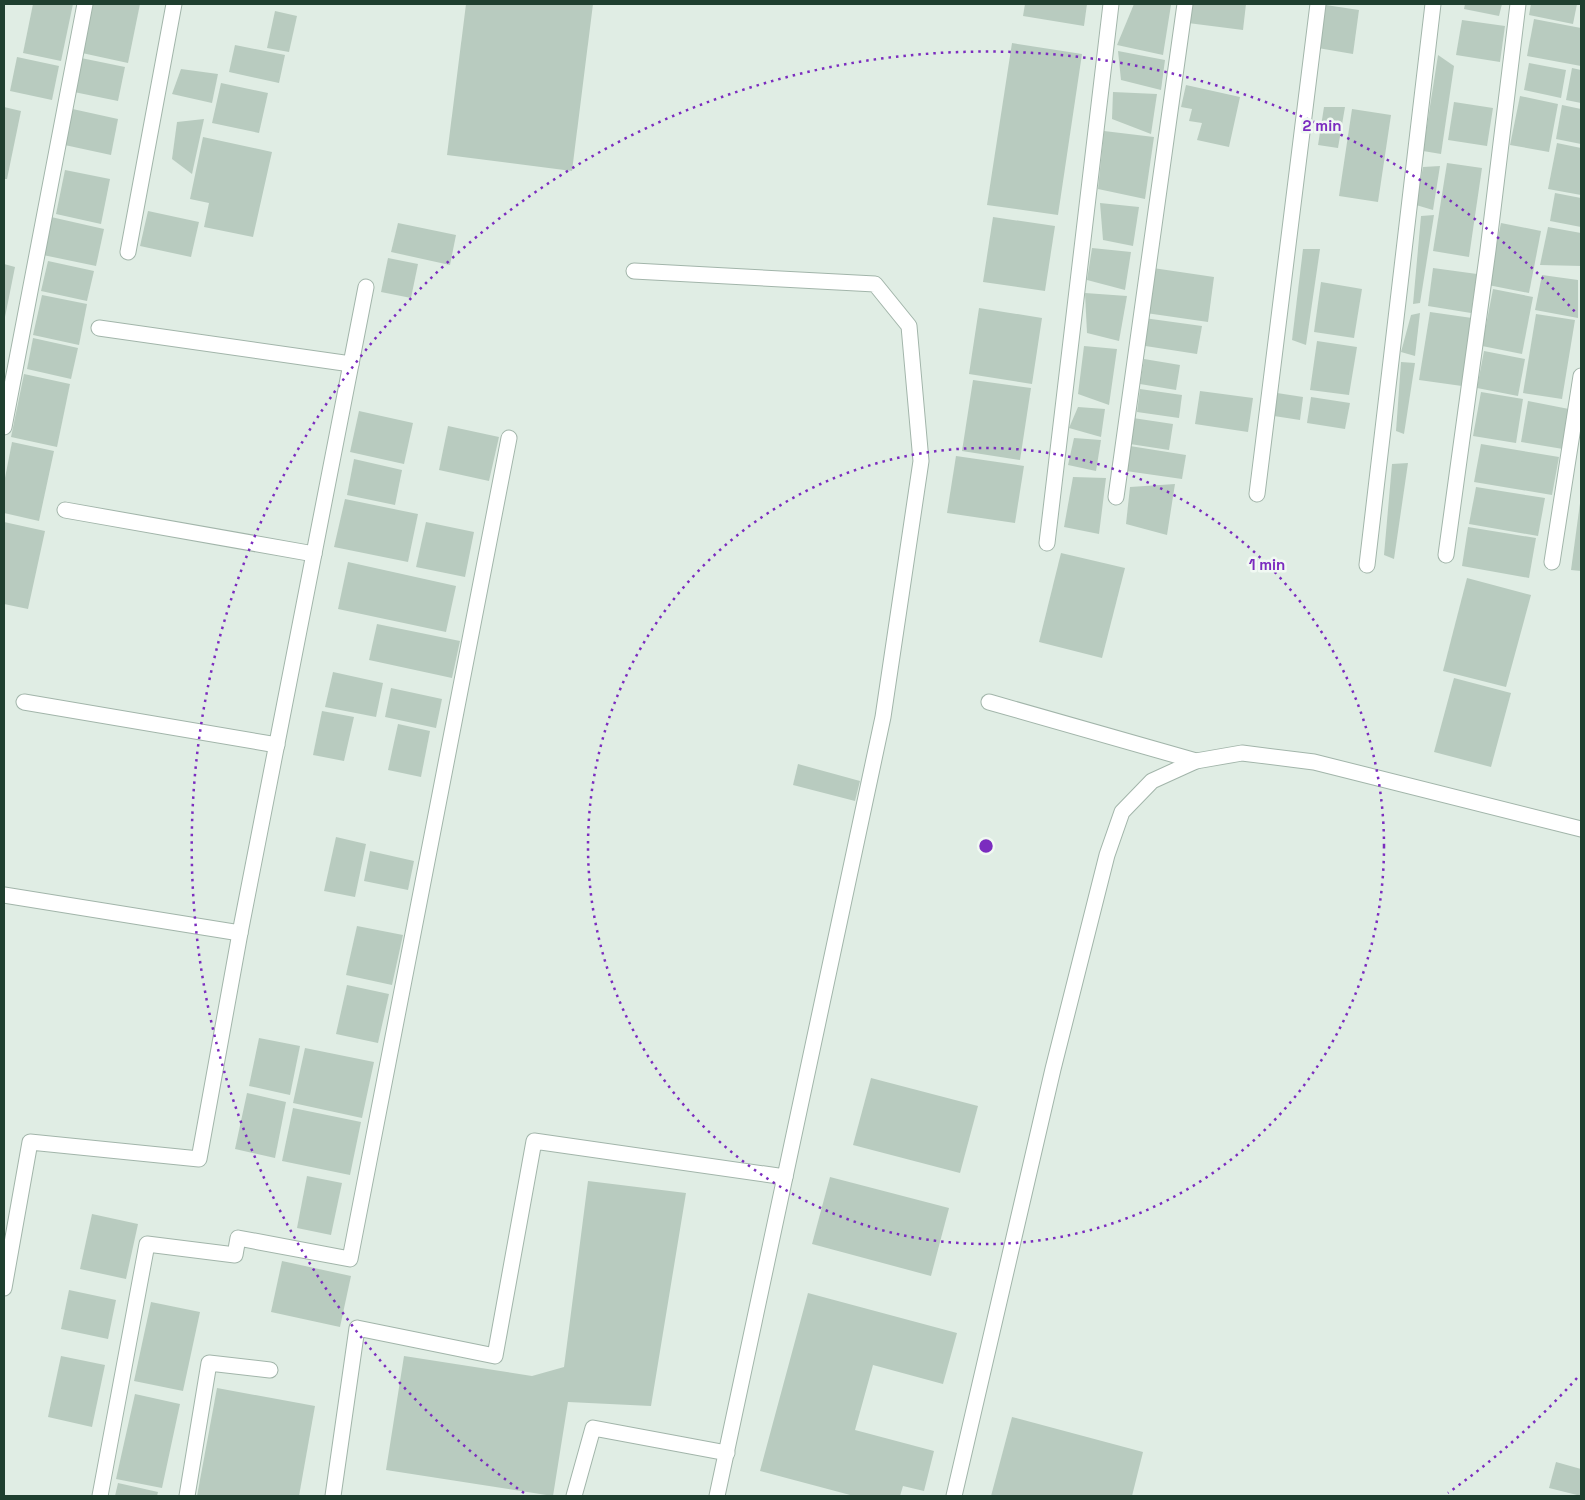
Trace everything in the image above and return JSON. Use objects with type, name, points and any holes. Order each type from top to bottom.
[{"type":"street","points":[[4,427],[85,4]]},
{"type":"street","points":[[128,252],[174,4]]},
{"type":"street","points":[[1046,543],[1111,4]]},
{"type":"street","points":[[1116,498],[1185,4]]},
{"type":"street","points":[[1257,494],[1318,4]]},
{"type":"street","points":[[1367,565],[1433,4]]},
{"type":"street","points":[[1446,555],[1518,4]]},
{"type":"street","points":[[634,271],[875,284],[909,326],[921,461],[889,683],[718,1496]]},
{"type":"street","points":[[4,1288],[30,1142],[199,1159],[240,933],[366,286]]},
{"type":"street","points":[[99,328],[351,364]]},
{"type":"street","points":[[1552,562],[1581,376]]},
{"type":"street","points":[[100,1496],[147,1244],[235,1256],[238,1238],[350,1259],[509,438]]},
{"type":"street","points":[[65,510],[314,554]]},
{"type":"street","points":[[24,702],[276,745]]},
{"type":"street","points":[[989,702],[1196,761]]},
{"type":"street","points":[[954,1496],[1052,1069],[1107,855],[1122,812],[1152,781],[1196,761],[1242,754],[1314,762],[1581,829]]},
{"type":"street","points":[[4,895],[240,933]]},
{"type":"street","points":[[333,1496],[357,1328],[495,1356],[534,1141],[785,1177]]},
{"type":"street","points":[[187,1496],[209,1363],[270,1370]]},
{"type":"street","points":[[574,1496],[593,1428],[727,1453]]},
{"type":"building","points":[[33,4],[73,4],[61,61],[23,53]]},
{"type":"building","points":[[93,4],[140,4],[128,63],[82,53]]},
{"type":"building","points":[[466,4],[593,4],[572,171],[447,155]]},
{"type":"building","points":[[1025,4],[1087,4],[1084,26],[1023,16]]},
{"type":"building","points":[[1134,4],[1171,5],[1163,55],[1117,45]]},
{"type":"building","points":[[1191,4],[1246,4],[1243,30],[1188,23]]},
{"type":"building","points":[[1319,4],[1359,10],[1353,54],[1312,47]]},
{"type":"building","points":[[1465,4],[1502,4],[1499,16],[1464,9]]},
{"type":"building","points":[[1531,4],[1577,4],[1573,24],[1529,15]]},
{"type":"building","points":[[275,11],[297,16],[289,52],[267,48]]},
{"type":"building","points":[[1534,19],[1581,28],[1581,66],[1527,56]]},
{"type":"building","points":[[1462,20],[1505,26],[1500,62],[1456,55]]},
{"type":"building","points":[[1012,43],[1082,54],[1058,215],[987,205]]},
{"type":"building","points":[[235,45],[285,55],[279,83],[229,72]]},
{"type":"building","points":[[1118,51],[1165,60],[1161,90],[1121,80]]},
{"type":"building","points":[[1438,55],[1454,66],[1441,154],[1423,151]]},
{"type":"building","points":[[17,57],[59,66],[52,100],[10,91]]},
{"type":"building","points":[[81,58],[125,67],[118,101],[74,92]]},
{"type":"building","points":[[1529,63],[1566,70],[1561,98],[1524,90]]},
{"type":"building","points":[[1572,68],[1581,70],[1581,103],[1566,100]]},
{"type":"building","points":[[181,69],[218,74],[212,103],[172,94]]},
{"type":"building","points":[[221,83],[268,93],[259,133],[212,123]]},
{"type":"building","points":[[1186,85],[1240,97],[1229,147],[1197,140],[1202,123],[1189,121],[1192,109],[1181,107]]},
{"type":"building","points":[[1113,92],[1157,94],[1151,134],[1112,119]]},
{"type":"building","points":[[1520,96],[1558,104],[1549,152],[1510,145]]},
{"type":"building","points":[[1454,102],[1493,108],[1487,146],[1448,140]]},
{"type":"building","points":[[1562,105],[1581,109],[1581,144],[1556,139]]},
{"type":"building","points":[[4,107],[21,111],[7,179],[4,179]]},
{"type":"building","points":[[1324,107],[1345,107],[1338,148],[1318,145]]},
{"type":"building","points":[[68,108],[118,119],[111,155],[60,144]]},
{"type":"building","points":[[1352,109],[1391,115],[1378,202],[1339,196]]},
{"type":"building","points":[[204,119],[192,174],[172,159],[177,122]]},
{"type":"building","points":[[1104,131],[1154,137],[1145,199],[1098,189]]},
{"type":"building","points":[[203,137],[272,152],[253,237],[204,227],[209,203],[190,199]]},
{"type":"building","points":[[1557,143],[1581,148],[1581,195],[1548,189]]},
{"type":"building","points":[[1447,163],[1482,168],[1469,257],[1433,251]]},
{"type":"building","points":[[1440,166],[1433,210],[1416,205],[1423,167]]},
{"type":"building","points":[[65,170],[110,179],[101,224],[56,214]]},
{"type":"building","points":[[1555,193],[1581,198],[1581,227],[1550,221]]},
{"type":"building","points":[[1100,203],[1139,207],[1133,246],[1103,240]]},
{"type":"building","points":[[148,211],[199,222],[191,257],[140,246]]},
{"type":"building","points":[[1434,215],[1420,303],[1413,304],[1421,216]]},
{"type":"building","points":[[51,217],[104,229],[96,266],[43,255]]},
{"type":"building","points":[[993,217],[1055,226],[1045,291],[983,282]]},
{"type":"building","points":[[398,223],[456,235],[450,265],[391,252]]},
{"type":"building","points":[[1501,223],[1541,231],[1529,293],[1488,285]]},
{"type":"building","points":[[1548,227],[1581,233],[1581,266],[1540,265]]},
{"type":"building","points":[[1092,248],[1131,252],[1125,290],[1087,280]]},
{"type":"building","points":[[1303,249],[1320,249],[1306,345],[1292,340]]},
{"type":"building","points":[[388,258],[418,264],[411,298],[381,292]]},
{"type":"building","points":[[48,261],[94,271],[87,301],[41,291]]},
{"type":"building","points":[[4,264],[15,267],[5,317],[4,316]]},
{"type":"building","points":[[1153,268],[1214,277],[1208,322],[1146,313]]},
{"type":"building","points":[[1433,268],[1477,274],[1471,313],[1428,306]]},
{"type":"building","points":[[1542,275],[1578,280],[1578,318],[1535,310]]},
{"type":"building","points":[[1321,282],[1362,289],[1354,338],[1314,332]]},
{"type":"building","points":[[1493,289],[1533,297],[1522,354],[1482,346]]},
{"type":"building","points":[[1085,293],[1127,296],[1119,341],[1087,333]]},
{"type":"building","points":[[42,295],[87,304],[79,345],[33,335]]},
{"type":"building","points":[[979,308],[1042,318],[1032,384],[969,374]]},
{"type":"building","points":[[1430,312],[1472,318],[1462,386],[1419,380]]},
{"type":"building","points":[[1420,313],[1415,356],[1401,352],[1411,315]]},
{"type":"building","points":[[1536,314],[1575,320],[1562,399],[1523,393]]},
{"type":"building","points":[[1144,318],[1202,326],[1197,354],[1139,345]]},
{"type":"building","points":[[33,338],[78,348],[71,379],[27,369]]},
{"type":"building","points":[[1317,341],[1357,347],[1349,395],[1310,390]]},
{"type":"building","points":[[1084,346],[1117,349],[1109,405],[1078,394]]},
{"type":"building","points":[[1484,351],[1525,359],[1518,396],[1477,388]]},
{"type":"building","points":[[1144,359],[1180,365],[1176,390],[1140,384]]},
{"type":"building","points":[[1401,362],[1415,363],[1404,434],[1396,431]]},
{"type":"building","points":[[24,374],[70,384],[57,447],[11,437]]},
{"type":"building","points":[[973,380],[1031,388],[1020,460],[962,451]]},
{"type":"building","points":[[1140,389],[1182,395],[1179,418],[1137,412]]},
{"type":"building","points":[[1200,391],[1253,398],[1248,432],[1195,424]]},
{"type":"building","points":[[1481,392],[1523,399],[1516,443],[1473,436]]},
{"type":"building","points":[[1277,393],[1303,397],[1300,420],[1274,416]]},
{"type":"building","points":[[1311,397],[1350,403],[1345,429],[1307,423]]},
{"type":"building","points":[[1528,401],[1569,409],[1563,449],[1521,442]]},
{"type":"building","points":[[1078,407],[1105,409],[1101,437],[1069,428]]},
{"type":"building","points":[[359,411],[413,423],[404,464],[350,452]]},
{"type":"building","points":[[1133,418],[1173,424],[1169,450],[1130,444]]},
{"type":"building","points":[[448,426],[499,437],[489,481],[439,470]]},
{"type":"building","points":[[1074,438],[1101,440],[1096,471],[1068,465]]},
{"type":"building","points":[[12,442],[54,451],[39,521],[4,513],[4,483]]},
{"type":"building","points":[[1481,444],[1559,457],[1552,495],[1474,482]]},
{"type":"building","points":[[1130,446],[1186,455],[1182,479],[1126,471]]},
{"type":"building","points":[[956,456],[1024,466],[1015,523],[947,513]]},
{"type":"building","points":[[354,459],[402,470],[395,505],[347,495]]},
{"type":"building","points":[[1408,463],[1394,559],[1384,555],[1392,464]]},
{"type":"building","points":[[1073,477],[1106,478],[1099,534],[1064,527]]},
{"type":"building","points":[[1175,484],[1167,535],[1126,524],[1130,487]]},
{"type":"building","points":[[1476,487],[1545,498],[1538,536],[1469,524]]},
{"type":"building","points":[[345,499],[418,514],[408,562],[334,547]]},
{"type":"building","points":[[1581,503],[1581,571],[1571,570]]},
{"type":"building","points":[[4,522],[45,531],[28,609],[4,604]]},
{"type":"building","points":[[426,522],[474,532],[465,577],[416,567]]},
{"type":"building","points":[[1468,527],[1536,538],[1529,578],[1462,566]]},
{"type":"building","points":[[1061,553],[1125,568],[1102,658],[1039,642]]},
{"type":"building","points":[[348,562],[456,586],[446,632],[338,609]]},
{"type":"building","points":[[1467,578],[1531,595],[1506,687],[1443,671]]},
{"type":"building","points":[[377,624],[460,641],[452,678],[369,660]]},
{"type":"building","points":[[333,672],[383,683],[376,717],[325,707]]},
{"type":"building","points":[[1454,678],[1511,693],[1491,767],[1434,752]]},
{"type":"building","points":[[391,688],[442,699],[436,728],[385,717]]},
{"type":"building","points":[[322,711],[354,717],[344,761],[313,755]]},
{"type":"building","points":[[398,724],[430,731],[421,777],[388,770]]},
{"type":"building","points":[[798,764],[860,781],[855,801],[793,785]]},
{"type":"building","points":[[336,837],[366,844],[355,897],[324,891]]},
{"type":"building","points":[[370,851],[414,861],[408,890],[364,881]]},
{"type":"building","points":[[357,926],[403,935],[392,985],[346,975]]},
{"type":"building","points":[[347,985],[389,994],[378,1043],[336,1034]]},
{"type":"building","points":[[259,1038],[300,1046],[290,1095],[249,1086]]},
{"type":"building","points":[[305,1048],[374,1062],[362,1118],[293,1103]]},
{"type":"building","points":[[871,1078],[978,1106],[960,1173],[853,1145]]},
{"type":"building","points":[[247,1093],[286,1102],[275,1158],[235,1149]]},
{"type":"building","points":[[293,1108],[361,1122],[350,1175],[282,1161]]},
{"type":"building","points":[[307,1176],[342,1183],[331,1235],[297,1228]]},
{"type":"building","points":[[830,1177],[949,1208],[931,1276],[812,1244]]},
{"type":"building","points":[[588,1181],[686,1193],[651,1406],[568,1402],[553,1496],[386,1470],[404,1356],[532,1376],[564,1367]]},
{"type":"building","points":[[92,1214],[138,1224],[126,1279],[80,1269]]},
{"type":"building","points":[[282,1261],[351,1276],[340,1327],[271,1312]]},
{"type":"building","points":[[69,1290],[116,1300],[108,1339],[61,1329]]},
{"type":"building","points":[[808,1293],[957,1333],[943,1384],[873,1365],[855,1430],[934,1451],[924,1491],[903,1486],[900,1496],[854,1496],[760,1471]]},
{"type":"building","points":[[151,1302],[200,1312],[183,1391],[134,1381]]},
{"type":"building","points":[[61,1356],[105,1365],[92,1427],[48,1417]]},
{"type":"building","points":[[217,1388],[315,1406],[299,1496],[197,1496]]},
{"type":"building","points":[[135,1394],[180,1404],[162,1488],[116,1479]]},
{"type":"building","points":[[1012,1417],[1143,1452],[1132,1496],[991,1496]]},
{"type":"building","points":[[1556,1462],[1581,1469],[1581,1496],[1549,1488]]},
{"type":"building","points":[[118,1483],[158,1492],[157,1496],[115,1496]]}]
